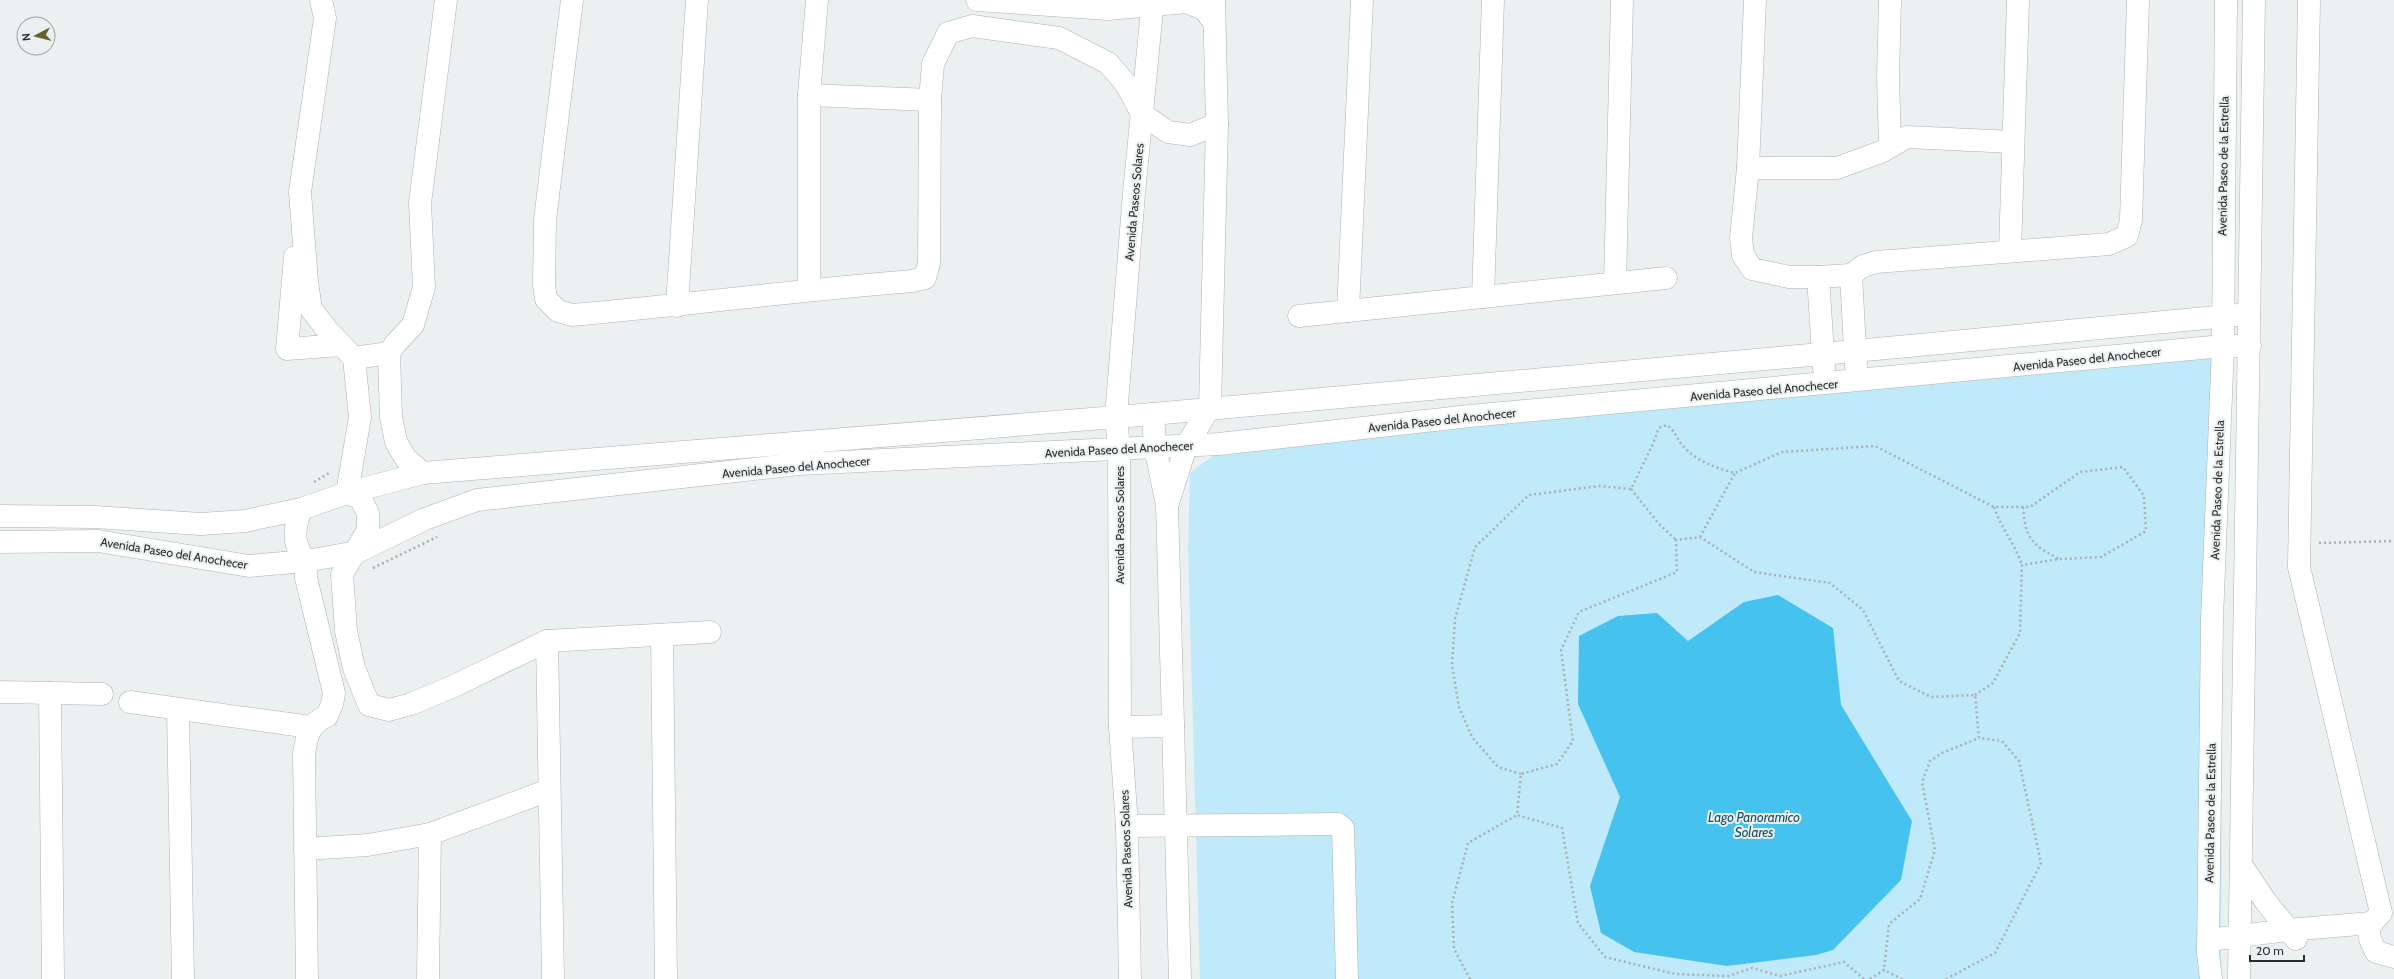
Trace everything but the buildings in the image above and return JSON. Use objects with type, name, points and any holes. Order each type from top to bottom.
[{"type":"street","points":[[321,0],[325,18],[300,192],[286,349],[389,354]]},
{"type":"street","points":[[423,473],[406,459],[396,442],[391,417],[389,354],[396,343],[413,325],[424,287],[420,203],[446,0]]},
{"type":"street","points":[[572,0],[545,220],[544,285],[546,298],[558,311],[572,315],[677,306],[809,289],[912,281],[925,278],[930,263],[930,100],[933,64],[948,33],[972,26],[1059,38],[1108,63],[1126,84],[1142,114],[1168,132],[1190,135],[1217,124]]},
{"type":"street","points":[[677,306],[697,0]]},
{"type":"street","points":[[809,289],[810,95],[816,0]]},
{"type":"street","points":[[976,0],[1108,9],[1153,3],[1186,2],[1204,9],[1213,10],[1217,71],[1217,124],[1210,407],[1186,446],[1167,505]]},
{"type":"street","points":[[1077,6],[1098,0]]},
{"type":"street","points":[[1348,311],[1362,0]]},
{"type":"street","points":[[1483,297],[1493,0]]},
{"type":"street","points":[[1615,283],[1622,0]]},
{"type":"street","points":[[1755,0],[1748,168],[1741,238],[1743,255],[1752,269],[1789,277],[1851,275],[1862,266],[1876,262],[2109,244],[2128,236],[2131,220],[2138,0]]},
{"type":"street","points":[[1890,0],[1888,77],[1890,146]]},
{"type":"street","points":[[2010,251],[2018,0]]},
{"type":"street","name":"Avenida Paseo de la Estrella","points":[[2211,979],[2208,947],[2212,619],[2223,346],[2222,315],[2226,0]]},
{"type":"street","points":[[2239,979],[2241,943],[2254,0]]},
{"type":"street","points":[[2309,0],[2299,567],[2304,596],[2378,921],[2376,952],[2394,957]]},
{"type":"street","name":"Avenida Paseos Solares","points":[[1130,979],[1127,826],[1120,727],[1119,449],[1116,416],[1134,193],[1153,3]]},
{"type":"street","points":[[810,95],[930,100]]},
{"type":"street","points":[[1748,168],[1836,168],[1890,146],[1907,137],[2014,142]]},
{"type":"street","points":[[300,192],[311,309],[347,352],[360,417],[347,493],[360,498],[368,513],[368,530],[357,552],[342,574],[346,631],[354,668],[369,705],[389,710],[411,704],[454,686],[546,641],[710,632]]},
{"type":"street","points":[[1851,275],[1856,381]]},
{"type":"street","points":[[1818,277],[1822,354],[1826,384]]},
{"type":"street","points":[[1299,316],[1666,278]]},
{"type":"street","name":"Avenida Paseo del Anochecer","points":[[0,516],[95,517],[201,524],[245,521],[301,509],[347,493],[423,473],[1153,414],[1210,407],[1855,352],[2222,315],[2249,314]]},
{"type":"street","name":"Avenida Paseo del Anochecer","points":[[0,542],[98,541],[249,566],[306,561],[357,552],[425,519],[477,500],[799,464],[1219,444],[1470,416],[2223,346],[2250,346]]},
{"type":"street","points":[[1153,414],[1155,447],[1167,505],[1180,979]]},
{"type":"street","points":[[301,509],[296,525],[297,544],[306,561],[306,578],[334,693],[332,704],[326,716],[317,720],[310,727],[304,754],[307,979]]},
{"type":"street","points":[[320,640],[346,631]]},
{"type":"street","points":[[662,635],[666,979]]},
{"type":"street","points":[[546,641],[553,979]]},
{"type":"street","points":[[0,692],[102,694]]},
{"type":"street","points":[[50,693],[53,979]]},
{"type":"street","points":[[130,702],[178,710],[310,727]]},
{"type":"street","points":[[178,710],[183,979]]},
{"type":"street","points":[[1120,727],[1173,726]]},
{"type":"street","points":[[305,849],[368,845],[430,834],[549,790]]},
{"type":"street","points":[[1127,826],[1338,824],[1343,828],[1347,979]]},
{"type":"street","points":[[428,979],[430,834]]},
{"type":"street","points":[[2242,866],[2294,937]]},
{"type":"street","points":[[2208,947],[2294,937],[2378,921]]},
{"type":"path","points":[[1631,489],[1659,428],[1667,425],[1676,432],[1682,444],[1703,462],[1735,473]]},
{"type":"path","points":[[1700,537],[1735,473],[1782,452],[1875,446],[1994,507],[2030,507],[2080,472],[2123,467],[2144,496],[2146,531],[2101,557],[2059,559],[2022,564]]},
{"type":"path","points":[[1600,486],[1631,489],[1659,524],[1676,540],[1677,572],[1579,612],[1561,650],[1573,741],[1558,764],[1521,774],[1498,767],[1472,737],[1460,707],[1452,666],[1456,619],[1475,547],[1529,495],[1600,486]]},
{"type":"path","points":[[1676,540],[1700,537],[1754,572],[1830,583],[1863,610],[1899,681],[1931,697],[1975,695],[1993,683],[2020,632],[2022,564],[2016,548],[1999,520],[1994,507]]},
{"type":"path","points":[[2023,507],[2024,527],[2037,547],[2059,559]]},
{"type":"path","points":[[371,568],[379,567],[440,536]]},
{"type":"path","points":[[2300,544],[2394,541]]},
{"type":"path","points":[[1975,695],[1979,738]]},
{"type":"path","points":[[1884,970],[1889,924],[1920,899],[1935,850],[1922,782],[1930,761],[1942,753],[1979,738],[2002,741],[2019,761],[2041,863],[1995,952],[1946,979]]},
{"type":"path","points":[[1517,815],[1521,774]]},
{"type":"path","points":[[1470,979],[1454,949],[1452,903],[1468,844],[1517,815],[1562,828],[1578,922],[1605,957],[1675,974],[1728,978],[1752,968],[1780,976],[1844,962],[1864,979]]},
{"type":"path","points":[[1870,979],[1884,970]]},
{"type":"path","points":[[1884,970],[1902,979]]},
{"type":"shaded area","points":[[2223,346],[2221,979],[1200,979],[1188,548],[1190,473],[1214,455]]},
{"type":"water","name":"Lago Panoramico Solares","points":[[1778,595],[1833,628],[1841,705],[1912,821],[1901,880],[1833,950],[1816,955],[1727,966],[1634,952],[1601,933],[1590,886],[1620,797],[1578,704],[1579,636],[1618,616],[1657,613],[1688,641],[1744,602]]}]
